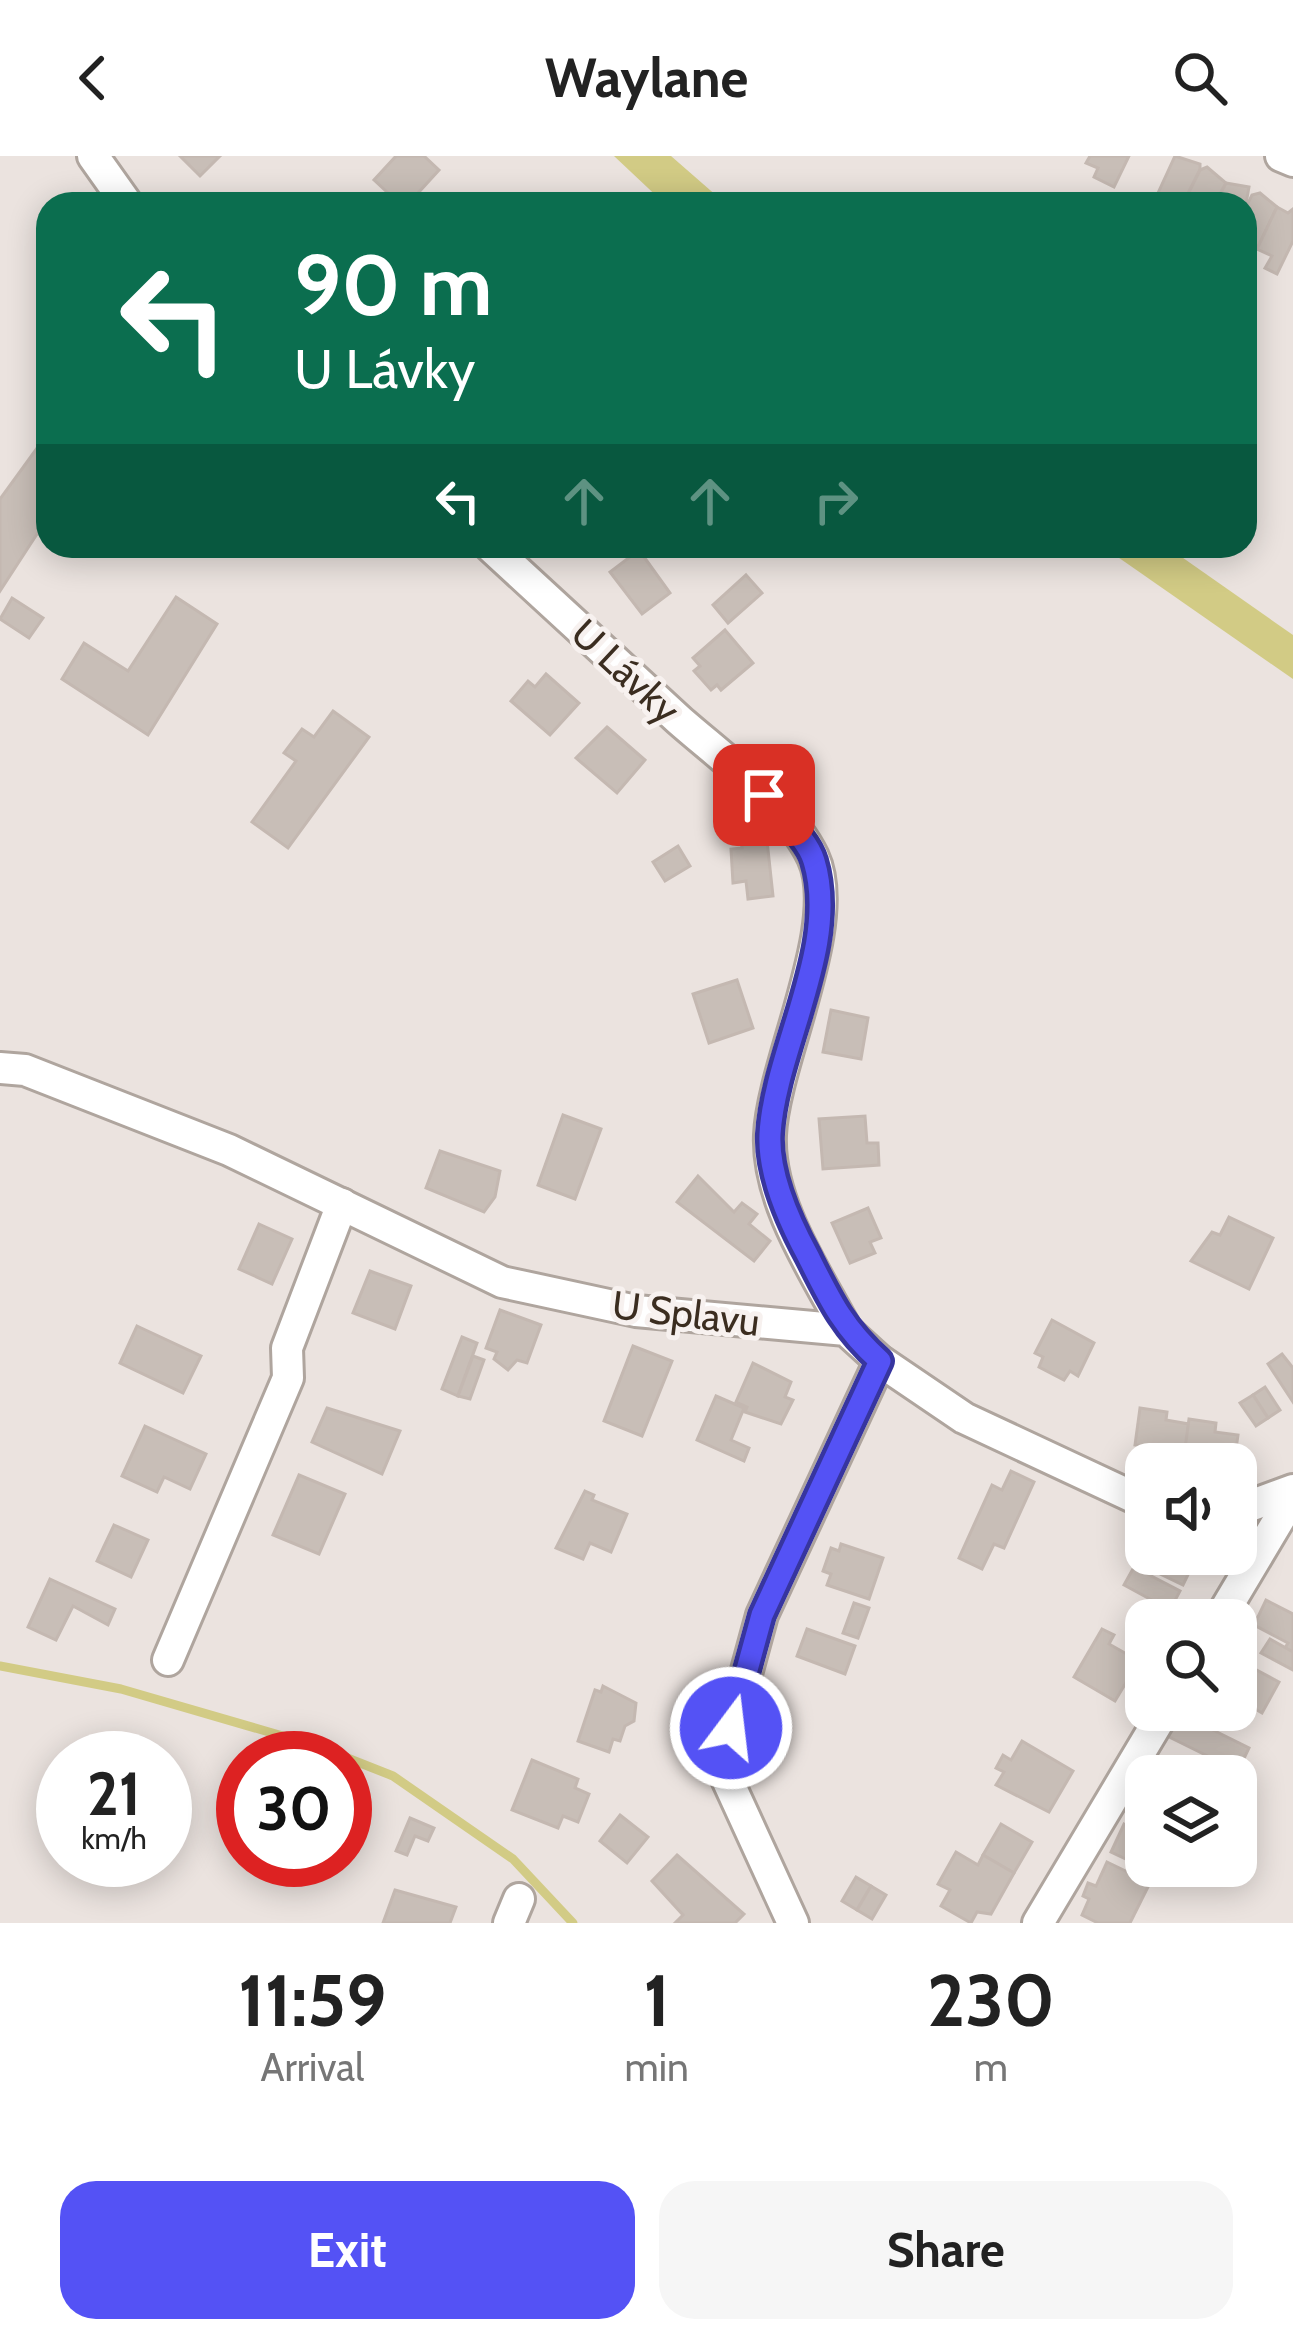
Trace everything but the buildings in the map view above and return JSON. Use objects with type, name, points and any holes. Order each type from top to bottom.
[{"type":"street","points":[[93,156],[118,192]]},
{"type":"street","points":[[1281,156],[1293,161]]},
{"type":"street","name":"U Lávky","points":[[503,558],[764,795],[814,859],[818,906],[810,971],[770,1136],[773,1168],[796,1234],[846,1330]]},
{"type":"street","name":"U Splavu","points":[[0,1068],[25,1070],[229,1150],[502,1282],[636,1311],[846,1330]]},
{"type":"street","points":[[168,1660],[288,1378],[287,1348],[342,1204]]},
{"type":"street","points":[[846,1330],[880,1361],[964,1418],[1125,1493]]},
{"type":"street","points":[[794,1923],[721,1766],[762,1615],[880,1361]]},
{"type":"street","points":[[1257,1504],[1293,1493]]},
{"type":"street","points":[[1231,1599],[1293,1493]]},
{"type":"street","points":[[1038,1923],[1152,1731]]},
{"type":"shaded area","points":[[614,156],[671,156],[712,192],[652,192]]},
{"type":"shaded area","points":[[1119,558],[1183,558],[1293,635],[1293,679]]},
{"type":"waterway","points":[[0,1666],[121,1689],[317,1746],[393,1776],[513,1859],[573,1923]]},
{"type":"route","points":[[731,1728],[762,1615],[880,1361],[846,1330],[796,1234],[773,1168],[770,1136],[780,1078],[810,971],[818,906],[814,859],[764,795]]}]
